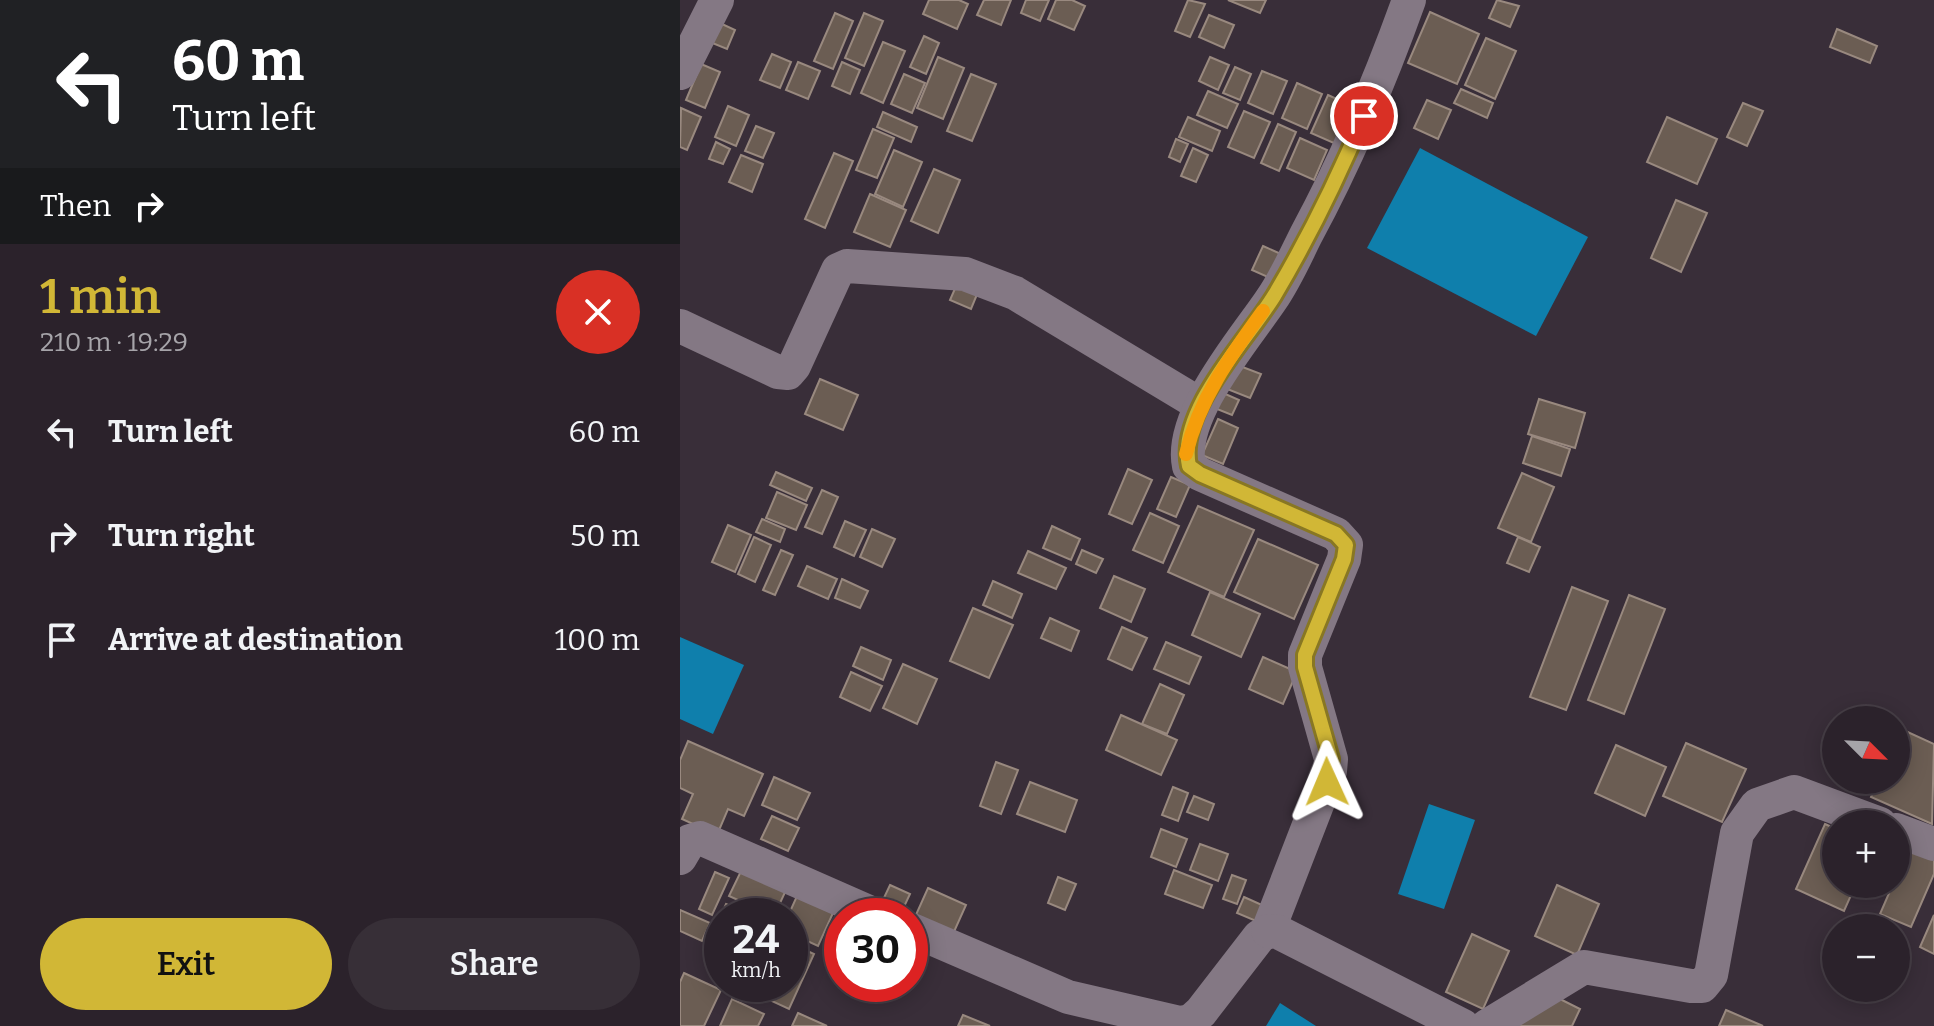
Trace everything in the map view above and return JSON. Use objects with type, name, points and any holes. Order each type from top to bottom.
[{"type":"street","points":[[680,73],[717,0]]},
{"type":"street","points":[[928,937],[1068,997],[1180,1023],[1191,1021],[1201,1012],[1259,937],[1268,931],[1330,771],[1331,759],[1305,667],[1305,655],[1344,559],[1346,545],[1336,534],[1189,466],[1186,453],[1201,405],[1230,355],[1273,298],[1343,167],[1409,0]]},
{"type":"street","points":[[680,326],[778,372],[788,373],[838,270],[847,266],[965,274],[1015,293],[1201,405]]},
{"type":"street","points":[[1487,1026],[1584,967],[1702,986],[1711,975],[1737,833],[1757,805],[1794,792],[1842,810]]},
{"type":"street","points":[[1910,835],[1934,844]]},
{"type":"street","points":[[680,858],[690,841],[700,838],[837,898]]},
{"type":"street","points":[[1268,931],[1278,932],[1463,1026]]},
{"type":"water","points":[[1420,148],[1588,237],[1536,336],[1367,248]]},
{"type":"water","points":[[680,637],[744,665],[713,734],[680,719]]},
{"type":"water","points":[[1429,804],[1475,820],[1444,909],[1398,894]]},
{"type":"water","points":[[1280,1003],[1316,1026],[1266,1026]]},
{"type":"building","points":[[929,0],[959,0],[968,4],[957,29],[923,14]]},
{"type":"building","points":[[984,0],[1011,0],[1001,25],[977,15]]},
{"type":"building","points":[[1026,0],[1049,0],[1040,21],[1021,13]]},
{"type":"building","points":[[1056,0],[1072,0],[1085,6],[1074,30],[1048,19]]},
{"type":"building","points":[[1188,0],[1205,4],[1190,37],[1175,31]]},
{"type":"building","points":[[1228,0],[1266,0],[1260,13]]},
{"type":"building","points":[[1497,0],[1519,6],[1510,27],[1489,18]]},
{"type":"building","points":[[1430,12],[1479,34],[1457,84],[1408,63]]},
{"type":"building","points":[[835,13],[853,21],[833,69],[814,61]]},
{"type":"building","points":[[864,13],[883,21],[864,66],[845,58]]},
{"type":"building","points":[[1209,15],[1234,25],[1224,48],[1199,37]]},
{"type":"building","points":[[709,18],[735,30],[727,49],[700,38]]},
{"type":"building","points":[[1837,29],[1877,46],[1870,63],[1830,47]]},
{"type":"building","points":[[924,36],[939,43],[926,74],[910,67]]},
{"type":"building","points":[[1486,38],[1516,51],[1495,99],[1465,85]]},
{"type":"building","points":[[883,42],[905,51],[883,103],[861,93]]},
{"type":"building","points":[[772,54],[791,62],[780,88],[760,80]]},
{"type":"building","points":[[938,57],[964,68],[943,119],[917,108]]},
{"type":"building","points":[[1210,57],[1229,65],[1218,90],[1199,81]]},
{"type":"building","points":[[798,62],[820,71],[808,99],[786,90]]},
{"type":"building","points":[[842,62],[860,70],[850,94],[832,86]]},
{"type":"building","points":[[701,64],[720,72],[705,108],[686,100]]},
{"type":"building","points":[[1235,67],[1251,74],[1240,100],[1223,93]]},
{"type":"building","points":[[1262,71],[1287,81],[1273,114],[1248,103]]},
{"type":"building","points":[[904,74],[925,83],[912,113],[891,104]]},
{"type":"building","points":[[971,74],[996,84],[972,141],[947,131]]},
{"type":"building","points":[[1297,83],[1322,94],[1307,129],[1282,118]]},
{"type":"building","points":[[1461,89],[1493,103],[1487,118],[1454,103]]},
{"type":"building","points":[[1208,91],[1238,104],[1227,128],[1197,115]]},
{"type":"building","points":[[1328,95],[1352,106],[1336,144],[1311,133]]},
{"type":"building","points":[[1427,100],[1451,110],[1438,139],[1414,128]]},
{"type":"building","points":[[1743,103],[1763,111],[1747,146],[1727,137]]},
{"type":"building","points":[[728,106],[749,115],[736,146],[715,137]]},
{"type":"building","points":[[681,108],[701,117],[687,150],[680,147]]},
{"type":"building","points":[[1244,111],[1270,122],[1254,158],[1228,147]]},
{"type":"building","points":[[883,112],[917,127],[911,142],[877,127]]},
{"type":"building","points":[[1188,117],[1220,131],[1212,151],[1179,137]]},
{"type":"building","points":[[1667,117],[1717,139],[1697,184],[1647,162]]},
{"type":"building","points":[[1278,124],[1296,132],[1279,171],[1261,163]]},
{"type":"building","points":[[756,126],[774,133],[763,158],[745,151]]},
{"type":"building","points":[[873,129],[894,138],[877,178],[856,170]]},
{"type":"building","points":[[1300,138],[1327,150],[1314,180],[1287,168]]},
{"type":"building","points":[[1176,139],[1188,144],[1180,162],[1169,157]]},
{"type":"building","points":[[716,142],[730,149],[723,164],[709,159]]},
{"type":"building","points":[[1193,148],[1208,155],[1196,182],[1181,176]]},
{"type":"building","points":[[894,150],[922,162],[903,207],[875,194]]},
{"type":"building","points":[[834,153],[853,161],[825,228],[805,219]]},
{"type":"building","points":[[741,155],[763,164],[752,192],[729,182]]},
{"type":"building","points":[[934,169],[960,180],[938,233],[911,221]]},
{"type":"building","points":[[870,194],[906,210],[890,247],[854,232]]},
{"type":"building","points":[[1676,200],[1707,213],[1681,272],[1651,258]]},
{"type":"building","points":[[1263,246],[1281,254],[1270,278],[1252,270]]},
{"type":"building","points":[[957,284],[978,292],[971,309],[950,300]]},
{"type":"building","points":[[1232,363],[1261,374],[1250,398],[1222,387]]},
{"type":"building","points":[[820,379],[858,395],[843,430],[805,414]]},
{"type":"building","points":[[1214,389],[1239,400],[1232,415],[1207,405]]},
{"type":"building","points":[[1539,399],[1585,413],[1575,448],[1528,434]]},
{"type":"building","points":[[1218,419],[1238,428],[1223,464],[1202,455]]},
{"type":"building","points":[[1532,436],[1570,449],[1561,476],[1523,463]]},
{"type":"building","points":[[1128,469],[1152,480],[1132,524],[1109,514]]},
{"type":"building","points":[[776,472],[812,488],[806,501],[770,485]]},
{"type":"building","points":[[1522,473],[1554,487],[1531,542],[1498,528]]},
{"type":"building","points":[[1171,477],[1190,485],[1176,517],[1157,509]]},
{"type":"building","points":[[822,490],[838,497],[822,534],[805,527]]},
{"type":"building","points":[[777,492],[807,505],[796,530],[766,518]]},
{"type":"building","points":[[1198,506],[1254,530],[1224,597],[1168,572]]},
{"type":"building","points":[[1150,513],[1179,526],[1163,563],[1133,550]]},
{"type":"building","points":[[762,519],[785,529],[780,542],[756,532]]},
{"type":"building","points":[[845,521],[866,530],[854,556],[834,547]]},
{"type":"building","points":[[728,525],[751,535],[735,572],[712,562]]},
{"type":"building","points":[[1052,526],[1080,539],[1071,560],[1043,548]]},
{"type":"building","points":[[872,529],[895,539],[882,567],[860,557]]},
{"type":"building","points":[[754,537],[771,545],[755,582],[738,574]]},
{"type":"building","points":[[1518,537],[1540,547],[1529,572],[1507,563]]},
{"type":"building","points":[[1258,539],[1318,565],[1294,619],[1234,592]]},
{"type":"building","points":[[781,550],[793,555],[775,595],[763,590]]},
{"type":"building","points":[[1082,550],[1103,559],[1096,573],[1076,564]]},
{"type":"building","points":[[1028,551],[1066,568],[1056,589],[1018,573]]},
{"type":"building","points":[[807,566],[837,579],[828,599],[798,586]]},
{"type":"building","points":[[1114,576],[1145,589],[1131,622],[1100,608]]},
{"type":"building","points":[[842,579],[868,591],[860,608],[835,598]]},
{"type":"building","points":[[993,581],[1022,594],[1012,618],[983,605]]},
{"type":"building","points":[[1572,587],[1608,601],[1566,710],[1530,697]]},
{"type":"building","points":[[1210,592],[1260,614],[1241,657],[1192,635]]},
{"type":"building","points":[[1629,595],[1665,609],[1624,714],[1588,700]]},
{"type":"building","points":[[973,608],[1013,625],[989,678],[950,661]]},
{"type":"building","points":[[1050,618],[1079,631],[1071,651],[1041,638]]},
{"type":"building","points":[[1122,627],[1147,638],[1132,670],[1108,659]]},
{"type":"building","points":[[1166,642],[1201,657],[1189,684],[1154,669]]},
{"type":"building","points":[[861,647],[891,660],[883,680],[853,666]]},
{"type":"building","points":[[1263,657],[1297,672],[1283,704],[1249,689]]},
{"type":"building","points":[[903,664],[937,679],[917,724],[883,708]]},
{"type":"building","points":[[851,672],[882,686],[870,711],[840,697]]},
{"type":"building","points":[[1160,684],[1184,695],[1167,734],[1142,724]]},
{"type":"building","points":[[1121,715],[1177,740],[1161,775],[1106,750]]},
{"type":"building","points":[[1910,733],[1934,744],[1932,824],[1910,814],[1910,810],[1900,810],[1871,797],[1872,794],[1910,794]]},
{"type":"building","points":[[688,741],[763,774],[744,816],[728,809],[717,835],[682,819],[693,794],[680,788],[680,760]]},
{"type":"building","points":[[1686,743],[1746,769],[1722,822],[1663,796]]},
{"type":"building","points":[[1616,745],[1666,767],[1645,816],[1595,793]]},
{"type":"building","points":[[996,762],[1018,770],[1001,814],[980,806]]},
{"type":"building","points":[[774,777],[810,793],[797,820],[762,805]]},
{"type":"building","points":[[1030,782],[1077,800],[1065,832],[1017,814]]},
{"type":"building","points":[[1173,787],[1188,793],[1178,821],[1162,815]]},
{"type":"building","points":[[1194,796],[1214,804],[1208,820],[1187,812]]},
{"type":"building","points":[[772,816],[799,828],[788,851],[761,839]]},
{"type":"building","points":[[1161,829],[1187,839],[1176,867],[1151,857]]},
{"type":"building","points":[[1822,831],[1822,898],[1850,898],[1844,911],[1796,889]]},
{"type":"building","points":[[1200,844],[1228,854],[1218,881],[1190,870]]},
{"type":"building","points":[[1910,847],[1934,858],[1934,874],[1911,927],[1910,914],[1880,914],[1887,898],[1910,898]]},
{"type":"building","points":[[743,867],[787,888],[782,898],[729,896]]},
{"type":"building","points":[[1174,870],[1212,885],[1203,908],[1165,894]]},
{"type":"building","points":[[715,872],[729,878],[720,898],[704,898],[704,911],[699,909]]},
{"type":"building","points":[[1232,875],[1246,880],[1237,904],[1223,899]]},
{"type":"building","points":[[1058,877],[1076,884],[1065,910],[1048,903]]},
{"type":"building","points":[[890,885],[910,894],[908,898],[884,898]]},
{"type":"building","points":[[1557,885],[1599,904],[1577,955],[1535,936]]},
{"type":"building","points":[[928,888],[966,905],[953,934],[928,923],[928,898],[924,898]]},
{"type":"building","points":[[1244,897],[1262,905],[1256,921],[1237,913]]},
{"type":"building","points":[[808,901],[824,909],[824,933],[818,946],[808,941]]},
{"type":"building","points":[[680,910],[704,920],[702,941],[680,931]]},
{"type":"building","points":[[1934,915],[1934,954],[1920,947]]},
{"type":"building","points":[[1472,934],[1509,951],[1483,1009],[1446,992]]},
{"type":"building","points":[[808,951],[814,954],[808,967]]},
{"type":"building","points":[[684,973],[704,982],[704,1002],[715,1002],[704,1026],[680,1026],[680,982]]},
{"type":"building","points":[[1556,997],[1580,1009],[1572,1026],[1511,1026]]},
{"type":"building","points":[[731,1002],[738,1002],[764,1014],[758,1026],[720,1026]]},
{"type":"building","points":[[774,1002],[792,1002],[789,1009]]},
{"type":"building","points":[[1726,1010],[1763,1026],[1719,1026]]},
{"type":"building","points":[[798,1013],[827,1026],[792,1026]]},
{"type":"building","points":[[963,1015],[990,1026],[958,1026]]},
{"type":"slow traffic","points":[[1186,454],[1201,405],[1230,355],[1263,311]]},
{"type":"route","points":[[1327,782],[1331,759],[1305,667],[1305,655],[1344,559],[1346,545],[1336,534],[1200,474],[1189,466],[1186,453],[1201,405],[1230,355],[1273,298],[1343,167],[1364,116]]}]
